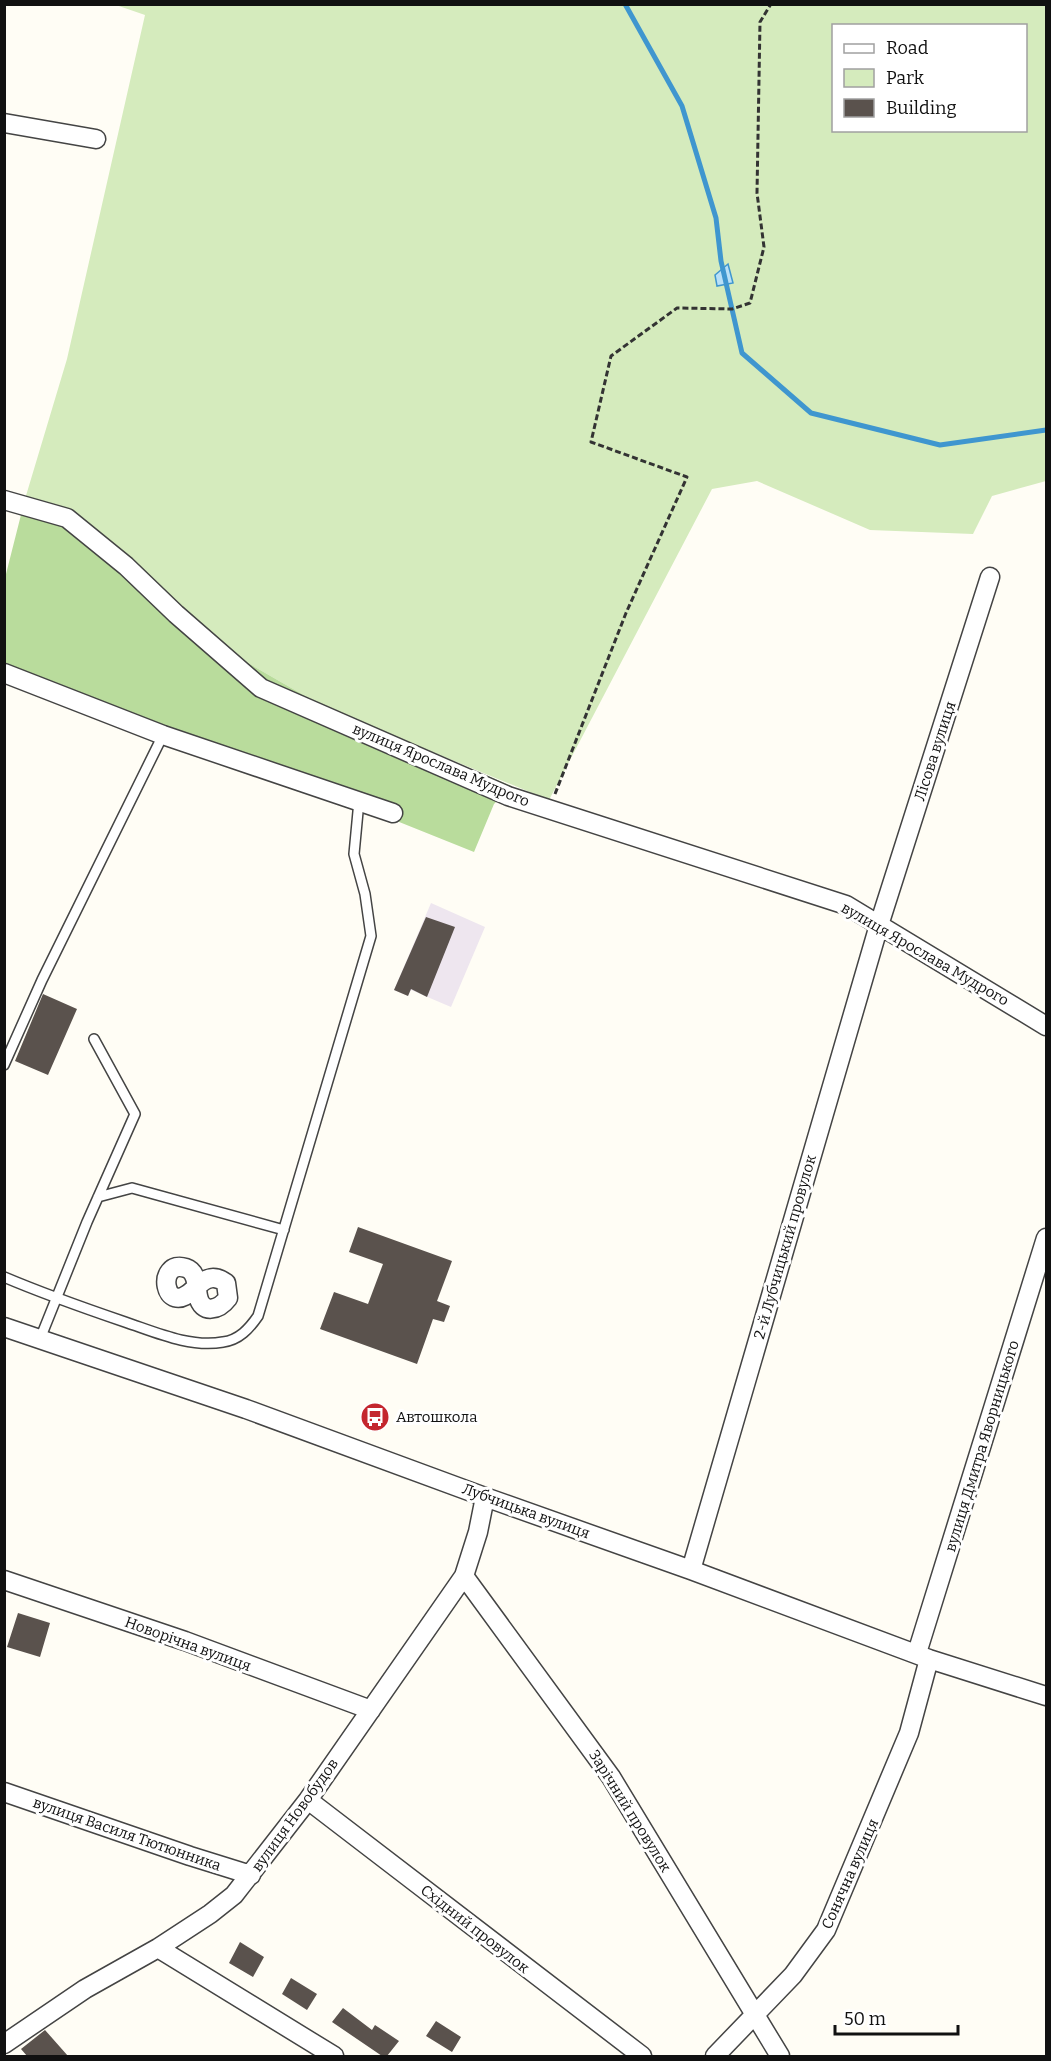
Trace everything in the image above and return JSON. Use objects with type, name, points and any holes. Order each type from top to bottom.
[{"type":"street","points":[[4,123],[96,139]]},
{"type":"street","name":"вулиця Ярослава Мудрого","points":[[4,501],[67,518],[126,566],[176,614],[261,688],[508,796],[846,905],[1047,1026]]},
{"type":"street","name":"Лісова вулиця","points":[[879,925],[990,577]]},
{"type":"street","points":[[4,673],[163,735],[393,813]]},
{"type":"street","name":"2-й Лубчицький провулок","points":[[691,1569],[879,925]]},
{"type":"street","name":"вулиця Дмитра Яворницького","points":[[923,1656],[1047,1238]]},
{"type":"street","name":"Лубчицька вулиця","points":[[4,1327],[246,1409],[485,1497],[691,1569],[923,1656],[1047,1696]]},
{"type":"street","name":"вулиця Новобудов","points":[[4,2044],[85,1989],[158,1948],[210,1914],[234,1894],[251,1875],[308,1800],[464,1576],[478,1532],[485,1497]]},
{"type":"street","name":"Зарічний провулок","points":[[464,1576],[611,1777],[780,2056]]},
{"type":"street","name":"Новорічна вулиця","points":[[4,1580],[185,1641],[371,1710]]},
{"type":"street","name":"Сонячна вулиця","points":[[715,2056],[793,1975],[826,1930],[909,1733],[921,1696],[923,1656]]},
{"type":"street","name":"вулиця Василя Тютюнника","points":[[4,1792],[251,1875]]},
{"type":"street","name":"Східний провулок","points":[[308,1800],[642,2056]]},
{"type":"street","points":[[158,1948],[334,2056]]},
{"type":"lane","points":[[4,1065],[42,980],[163,735]]},
{"type":"lane","points":[[4,1277],[57,1299],[168,1336],[202,1343],[225,1342],[246,1333],[258,1317],[370,936],[365,894],[354,854],[359,801]]},
{"type":"lane","points":[[40,1339],[135,1113],[94,1038]]},
{"type":"lane","points":[[98,1197],[132,1188],[284,1230]]},
{"type":"path","points":[[549,810],[626,613],[687,477],[591,442],[611,356],[677,308],[732,309],[750,303],[764,247],[757,193],[760,22],[771,4]]},
{"type":"shaded area","points":[[431,903],[485,927],[451,1007],[411,990],[408,996],[394,990]]},
{"type":"green space","points":[[116,5],[1046,5],[1046,481],[992,496],[973,534],[870,530],[757,481],[712,489],[549,800],[328,709],[215,644],[25,499],[67,359],[145,15]]},
{"type":"green space","points":[[25,499],[111,551],[215,644],[328,709],[512,786],[494,804],[474,852],[5,664],[5,578]]},
{"type":"water","points":[[728,264],[733,283],[717,286],[715,275]]},
{"type":"building","points":[[426,917],[455,927],[427,997],[411,989],[408,996],[394,990]]},
{"type":"building","points":[[43,994],[77,1009],[48,1075],[15,1061]]},
{"type":"building","points":[[358,1227],[452,1261],[437,1301],[450,1306],[444,1322],[433,1319],[417,1364],[320,1329],[334,1292],[368,1304],[383,1264],[349,1252]]},
{"type":"building","points":[[18,1613],[50,1623],[40,1657],[7,1647]]},
{"type":"building","points":[[240,1942],[264,1957],[253,1977],[229,1963]]},
{"type":"building","points":[[291,1978],[317,1994],[307,2010],[282,1994]]},
{"type":"building","points":[[343,2008],[372,2030],[375,2025],[399,2041],[387,2056],[382,2056],[332,2022]]},
{"type":"building","points":[[436,2021],[461,2037],[452,2052],[426,2036]]},
{"type":"building","points":[[45,2030],[68,2056],[27,2056],[21,2049]]},
{"type":"waterway","points":[[625,4],[682,106],[716,218],[721,261],[742,353],[811,413],[940,445],[1046,430]]},
{"type":"place","name":"Автошкола","points":[[375,1417]]}]
